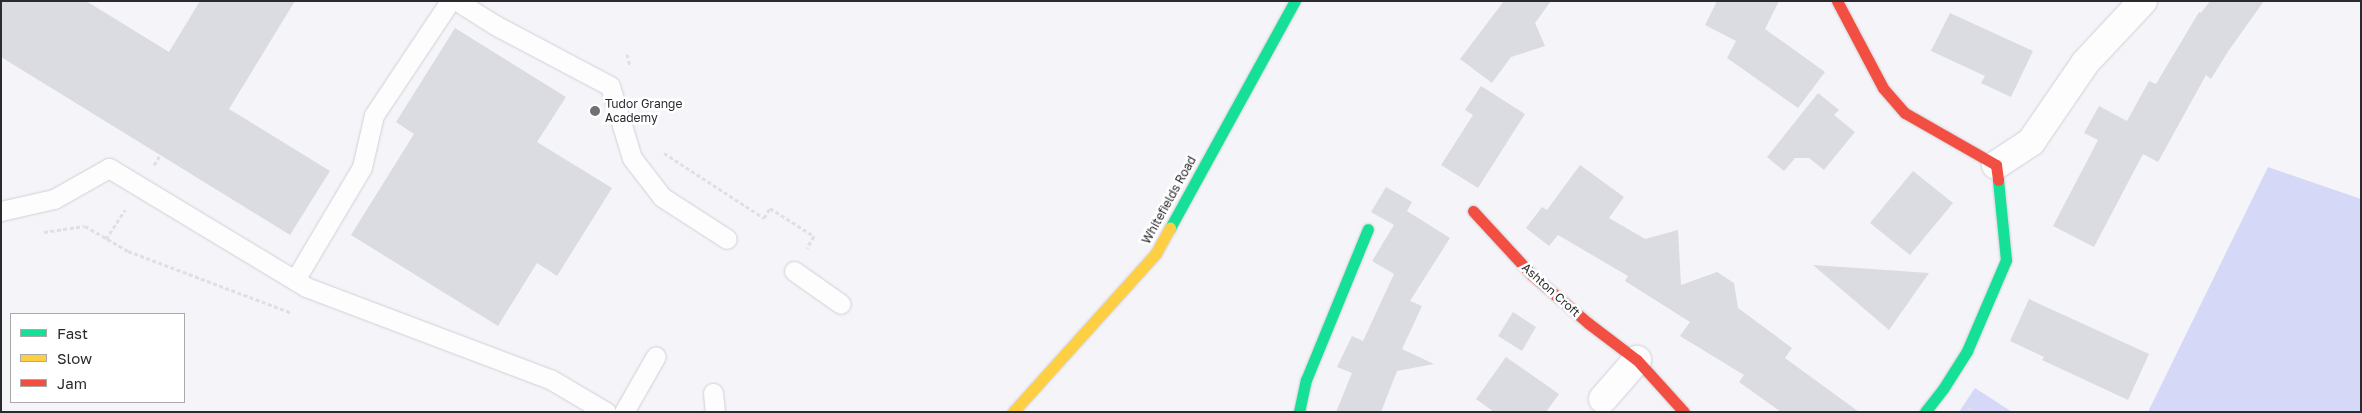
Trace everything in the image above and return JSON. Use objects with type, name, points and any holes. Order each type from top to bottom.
[{"type":"street","name":"Whitefields Road","points":[[1013,412],[1156,253],[1295,1]]},
{"type":"street","points":[[1837,1],[1883,88],[1905,113],[1996,165]]},
{"type":"street","points":[[1996,165],[2031,142],[2085,63],[2143,1]]},
{"type":"street","points":[[1925,412],[1944,389],[1967,351],[2006,260],[1996,165]]},
{"type":"street","name":"Ashton Croft","points":[[1473,211],[1532,275],[1588,323],[1637,360],[1684,412]]},
{"type":"street","points":[[1299,412],[1306,380],[1368,229]]},
{"type":"street","points":[[1603,399],[1637,360]]},
{"type":"lane","points":[[295,280],[362,167],[374,115],[450,1]]},
{"type":"lane","points":[[457,1],[495,25],[610,86],[632,158],[662,196],[727,239]]},
{"type":"lane","points":[[1,211],[54,200],[109,168],[306,287],[550,380],[606,412]]},
{"type":"lane","points":[[794,271],[841,304]]},
{"type":"lane","points":[[624,412],[656,356]]},
{"type":"path","points":[[627,54],[632,72]]},
{"type":"path","points":[[662,151],[764,218],[770,208],[814,236],[794,271]]},
{"type":"path","points":[[38,232],[85,226],[128,251],[296,314]]},
{"type":"shaded area","points":[[2268,167],[2361,199],[2361,412],[2148,412]]},
{"type":"shaded area","points":[[1975,388],[2012,412],[1959,412]]},
{"type":"building","points":[[1,1],[86,1],[169,52],[200,1],[295,1],[229,109],[330,171],[290,235],[1,57]]},
{"type":"building","points":[[1504,1],[1551,1],[1535,23],[1545,46],[1511,57],[1492,83],[1460,59]]},
{"type":"building","points":[[1717,1],[1779,1],[1765,29],[1825,72],[1798,108],[1727,58],[1736,41],[1705,25]]},
{"type":"building","points":[[2210,1],[2264,1],[2211,79],[2206,75],[2158,162],[2143,154],[2094,247],[2053,226],[2098,140],[2084,133],[2099,106],[2127,121],[2149,81],[2156,84],[2199,12],[2201,13]]},
{"type":"building","points":[[1950,13],[2033,51],[2011,97],[1981,83],[1985,76],[1931,51]]},
{"type":"building","points":[[455,28],[566,97],[537,142],[612,188],[557,276],[537,263],[498,326],[351,235],[414,134],[396,122]]},
{"type":"building","points":[[1481,86],[1525,114],[1478,188],[1441,165],[1473,115],[1465,110]]},
{"type":"building","points":[[1818,93],[1839,110],[1834,115],[1855,132],[1824,170],[1809,158],[1795,158],[1784,171],[1767,157]]},
{"type":"building","points":[[1580,165],[1624,197],[1609,218],[1645,239],[1678,230],[1681,285],[1717,272],[1734,283],[1738,308],[1792,348],[1785,358],[1859,412],[1781,412],[1739,382],[1744,375],[1680,336],[1690,322],[1625,281],[1628,276],[1558,235],[1549,246],[1526,228],[1542,207],[1547,210]]},
{"type":"building","points":[[1913,171],[1953,203],[1910,255],[1870,223]]},
{"type":"building","points":[[1386,187],[1412,202],[1407,211],[1450,238],[1410,301],[1422,306],[1402,349],[1434,364],[1397,371],[1381,412],[1336,412],[1352,373],[1337,367],[1352,336],[1363,341],[1394,274],[1372,261],[1394,225],[1371,212]]},
{"type":"building","points":[[1813,265],[1929,273],[1889,330]]},
{"type":"building","points":[[2029,299],[2149,354],[2128,400],[2042,360],[2044,357],[2010,341]]},
{"type":"building","points":[[1513,312],[1536,327],[1522,351],[1498,336]]},
{"type":"building","points":[[1506,357],[1559,394],[1546,412],[1494,412],[1476,399]]},
{"type":"traffic: fast","points":[[1170,228],[1295,1]]},
{"type":"traffic: fast","points":[[1925,412],[1943,389],[1967,351],[2006,260],[1998,180]]},
{"type":"traffic: fast","points":[[1299,412],[1306,380],[1368,229]]},
{"type":"traffic: slow","points":[[1013,412],[1156,253],[1170,228]]},
{"type":"traffic: jam","points":[[1837,1],[1883,88],[1905,113],[1996,165],[1998,180]]},
{"type":"traffic: jam","points":[[1473,211],[1532,275],[1588,323],[1637,360],[1684,412]]},
{"type":"place","name":"Tudor Grange Academy","points":[[595,111]]}]
